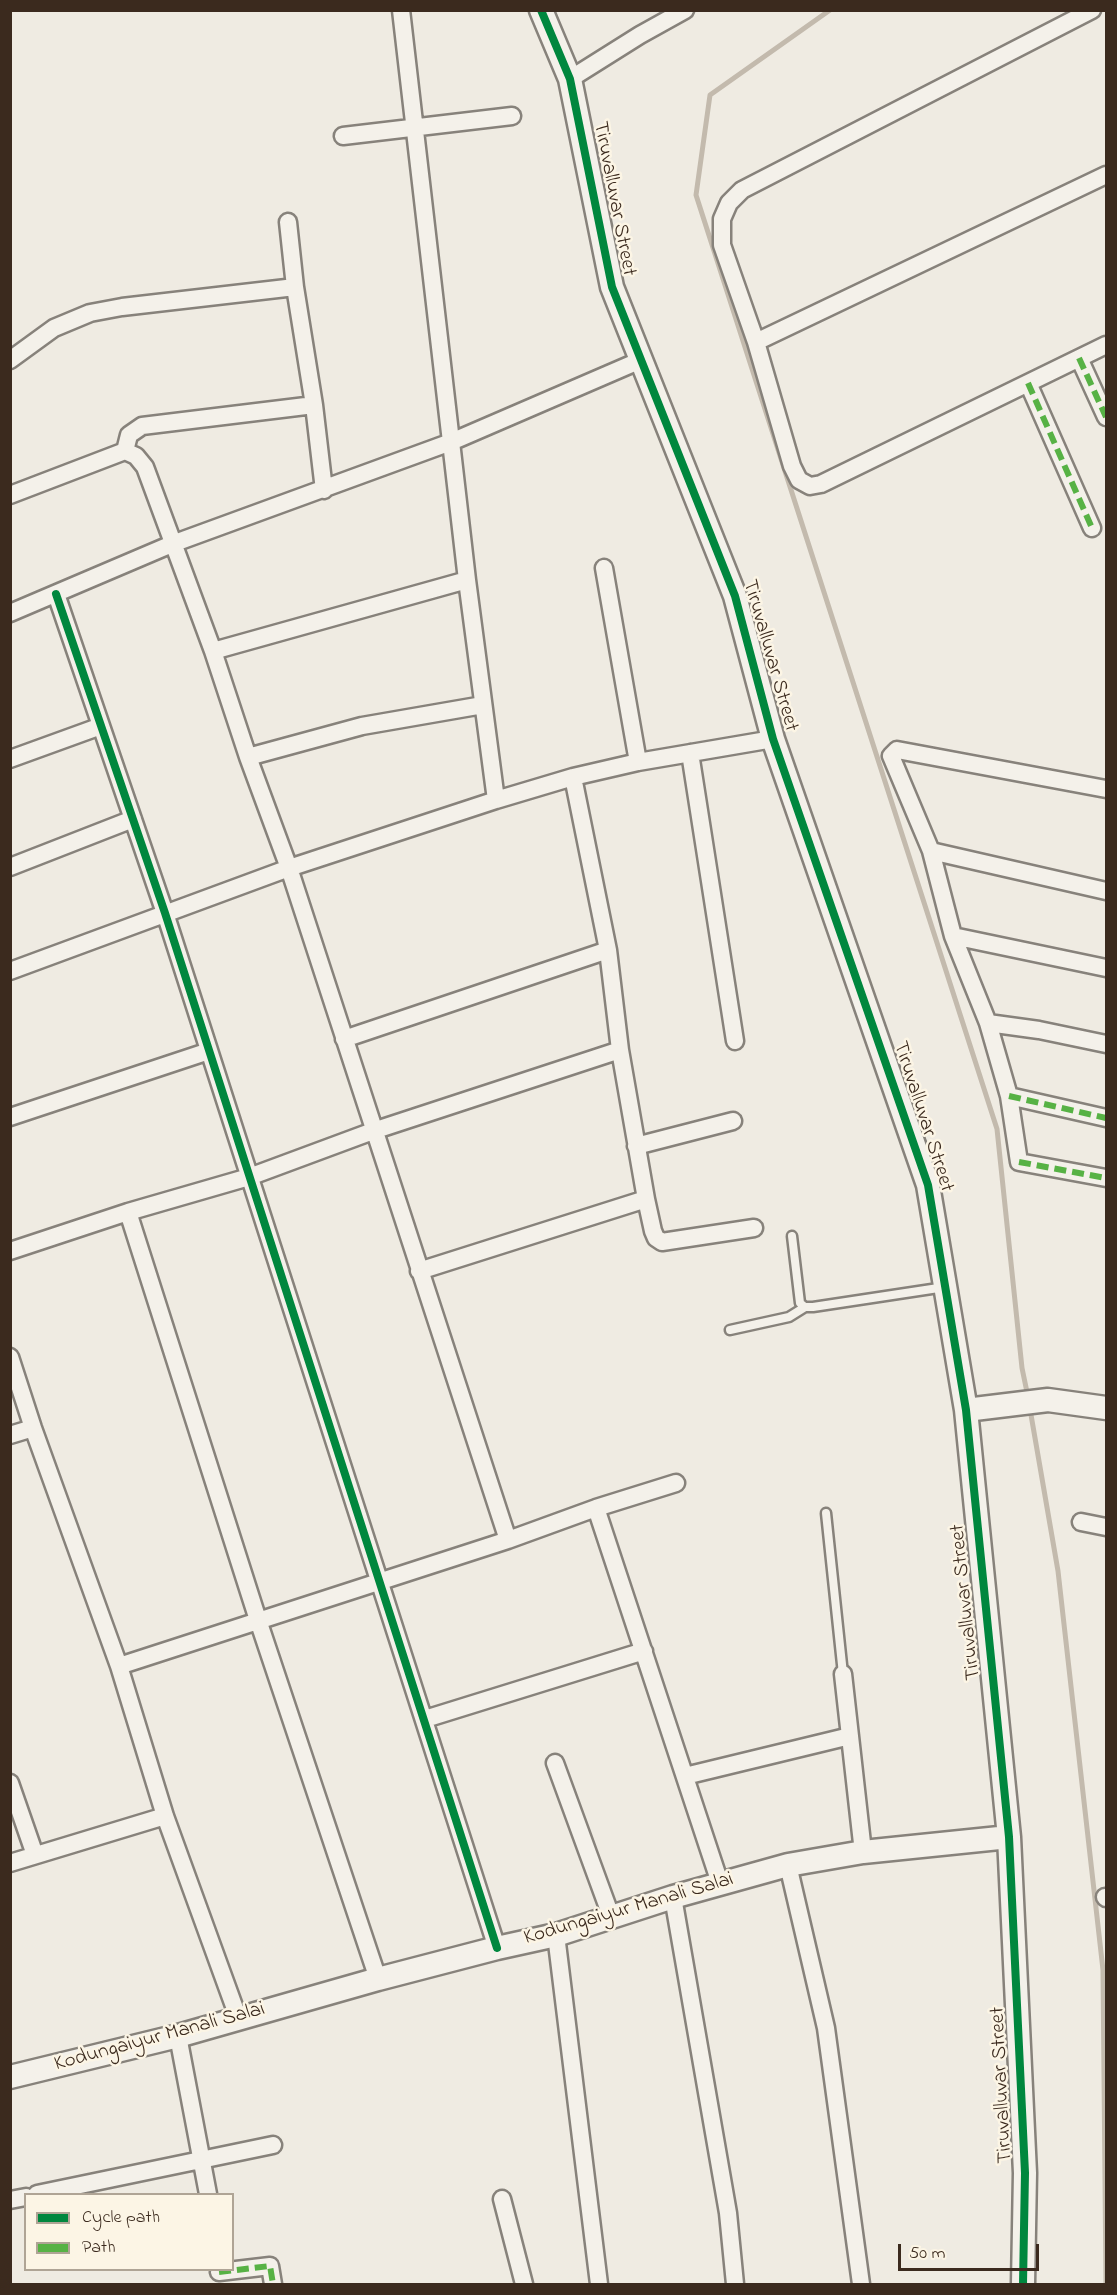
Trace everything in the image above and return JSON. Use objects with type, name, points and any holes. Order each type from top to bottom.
[{"type":"street","points":[[401,10],[466,580],[496,800]]},
{"type":"street","name":"Tiruvalluvar Street","points":[[542,10],[570,79],[612,287],[735,596],[773,739],[928,1185],[966,1410],[1009,1837],[1025,2173],[1023,2284]]},
{"type":"street","points":[[570,79],[685,10]]},
{"type":"street","points":[[1092,10],[742,190],[729,203],[722,219],[722,245],[756,342],[792,466],[799,480],[810,486],[821,484],[1107,345]]},
{"type":"street","points":[[343,136],[512,116]]},
{"type":"street","points":[[756,342],[1107,175]]},
{"type":"street","points":[[288,222],[324,490]]},
{"type":"street","points":[[10,360],[54,328],[90,313],[122,307],[295,287]]},
{"type":"street","points":[[1079,358],[1107,417]]},
{"type":"street","points":[[10,613],[172,544],[451,442],[640,360]]},
{"type":"street","points":[[1028,383],[1092,528]]},
{"type":"street","points":[[125,451],[129,435],[142,426],[314,405]]},
{"type":"street","points":[[10,495],[125,451],[136,456],[145,467],[213,651],[248,757],[289,868],[508,1540]]},
{"type":"street","points":[[604,568],[638,762]]},
{"type":"street","points":[[213,651],[466,580]]},
{"type":"street","points":[[56,594],[165,913],[381,1580],[497,1948]]},
{"type":"street","points":[[248,757],[362,726],[483,705]]},
{"type":"street","points":[[10,759],[101,726]]},
{"type":"street","points":[[10,970],[289,868],[496,800],[573,777],[638,762],[773,739]]},
{"type":"street","points":[[1107,789],[897,750],[893,752],[891,759],[931,851],[953,936],[988,1023],[1009,1096],[1019,1162],[1107,1178]]},
{"type":"street","points":[[690,753],[735,1041]]},
{"type":"street","points":[[573,777],[608,950],[620,1050],[653,1231],[656,1238],[669,1243],[754,1228]]},
{"type":"street","points":[[10,867],[133,819]]},
{"type":"street","points":[[931,851],[1107,891]]},
{"type":"street","points":[[953,936],[1107,968]]},
{"type":"street","points":[[344,1039],[608,950]]},
{"type":"street","points":[[988,1023],[1039,1030],[1107,1044]]},
{"type":"street","points":[[10,1251],[128,1212],[249,1177],[374,1131],[620,1050]]},
{"type":"street","points":[[10,1117],[209,1051]]},
{"type":"street","points":[[1009,1096],[1107,1118]]},
{"type":"street","points":[[636,1146],[733,1121]]},
{"type":"street","points":[[419,1271],[646,1198]]},
{"type":"street","points":[[128,1212],[258,1620],[378,1979]]},
{"type":"street","points":[[10,1357],[33,1428],[119,1666],[165,1816],[238,2017]]},
{"type":"street","points":[[966,1410],[1048,1400],[1107,1408]]},
{"type":"street","points":[[10,1436],[33,1428]]},
{"type":"street","points":[[119,1666],[676,1483]]},
{"type":"street","points":[[596,1508],[720,1882]]},
{"type":"street","points":[[1081,1522],[1107,1527]]},
{"type":"street","points":[[425,1719],[644,1651]]},
{"type":"street","points":[[843,1674],[863,1852]]},
{"type":"street","points":[[685,1776],[850,1737]]},
{"type":"street","points":[[555,1763],[610,1916]]},
{"type":"street","points":[[10,1784],[35,1855]]},
{"type":"street","points":[[10,1863],[165,1816]]},
{"type":"street","name":"Kodungaiyur Manali Salai","points":[[10,2077],[178,2036],[238,2017],[378,1979],[556,1935],[720,1882],[788,1865],[863,1852],[1009,1837]]},
{"type":"street","points":[[788,1865],[826,2028],[861,2284]]},
{"type":"street","points":[[673,1897],[728,2213],[735,2284]]},
{"type":"street","points":[[556,1935],[599,2284]]},
{"type":"street","points":[[178,2036],[208,2193]]},
{"type":"street","points":[[42,2193],[273,2145]]},
{"type":"street","points":[[502,2199],[524,2284]]},
{"type":"street","points":[[219,2275],[270,2266],[273,2284]]},
{"type":"lane","points":[[792,1236],[800,1303],[805,1307]]},
{"type":"lane","points":[[730,1329],[789,1317],[805,1307],[945,1287]]},
{"type":"lane","points":[[826,1513],[843,1674]]},
{"type":"waterway","points":[[830,10],[710,95],[696,195],[997,1129],[1022,1368],[1028,1397]]},
{"type":"waterway","points":[[1030,1409],[1058,1571],[1103,1970],[1106,2284]]},
{"type":"marked path","points":[[1079,358],[1106,417]]},
{"type":"marked path","points":[[1028,383],[1092,528]]},
{"type":"marked path","points":[[1009,1096],[1106,1118]]},
{"type":"marked path","points":[[1019,1162],[1106,1178]]},
{"type":"marked path","points":[[234,2270],[270,2266],[273,2284]]},
{"type":"marked path","points":[[219,2272],[228,2271]]},
{"type":"cycle path","points":[[541,10],[570,79],[612,287],[735,596],[773,739],[928,1185],[966,1410],[1009,1837],[1025,2173],[1023,2284]]},
{"type":"cycle path","points":[[56,594],[165,913],[497,1948]]}]
